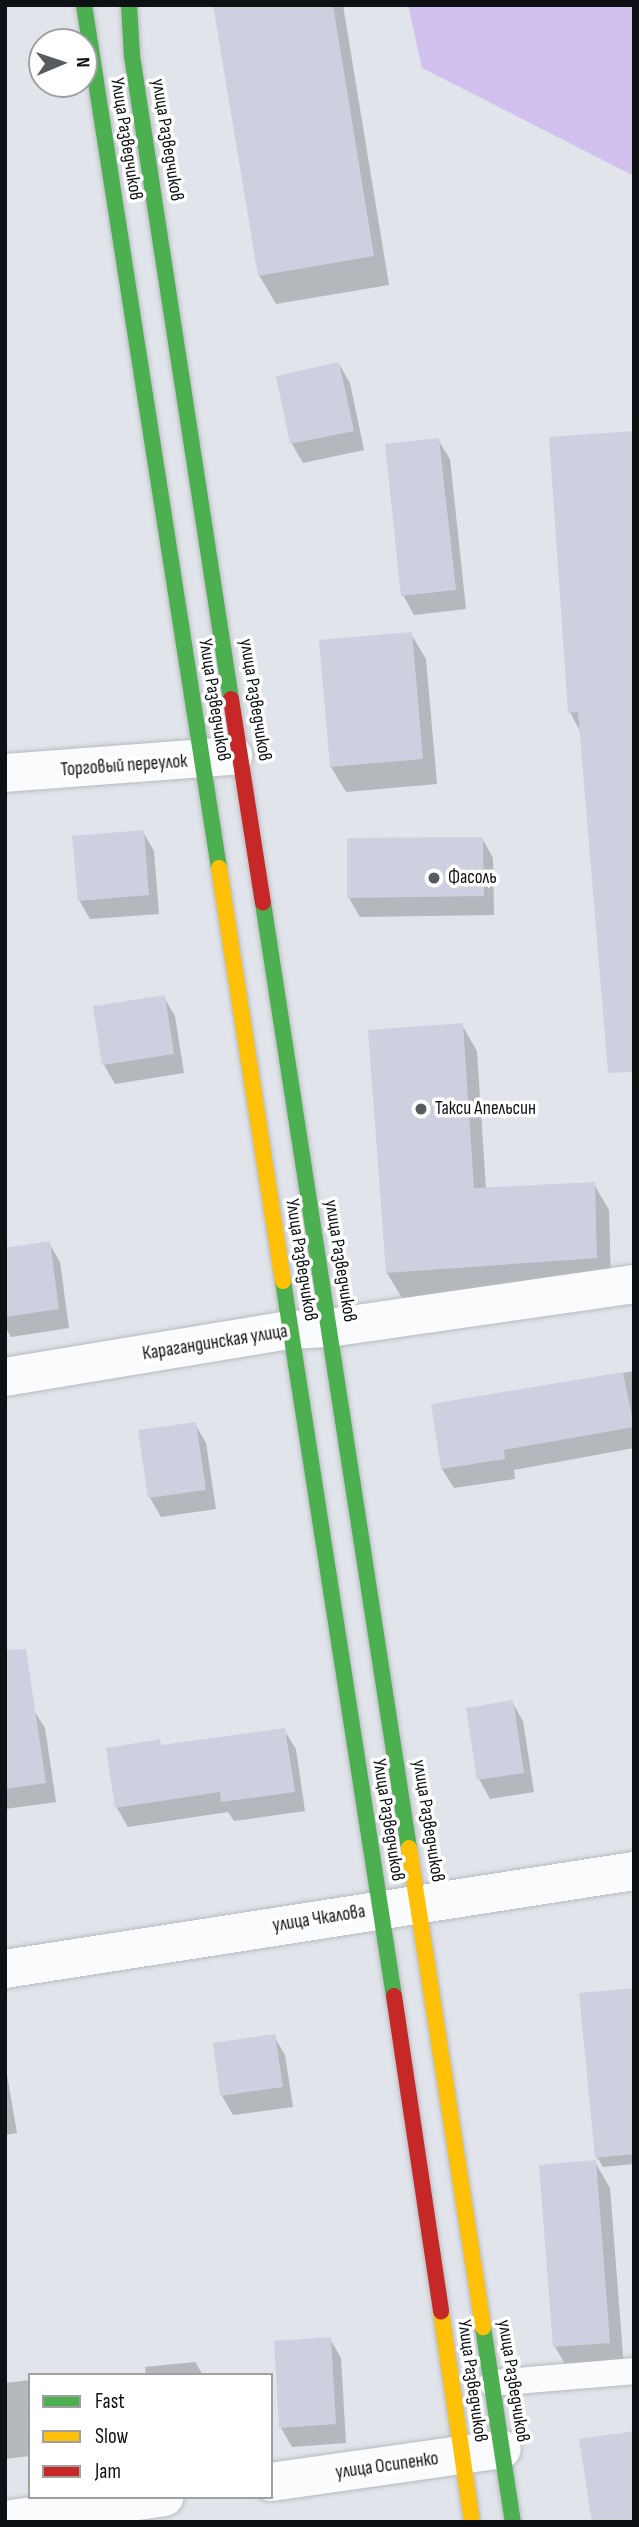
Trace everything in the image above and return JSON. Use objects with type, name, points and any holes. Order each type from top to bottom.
[{"type":"main road","name":"Улица Разведчиков","points":[[84,5],[381,1910],[472,2522]]},
{"type":"main road","name":"улица Разведчиков","points":[[129,5],[132,56],[420,1904],[513,2522]]},
{"type":"street","name":"Торговый переулок","points":[[5,773],[202,761],[242,755]]},
{"type":"street","name":"Карагандинская улица","points":[[5,1377],[290,1330],[329,1328],[634,1284]]},
{"type":"street","name":"улица Чкалова","points":[[5,1969],[634,1871]]},
{"type":"street","name":"улица Осипенко","points":[[273,2482],[502,2449]]},
{"type":"street","points":[[5,2520],[150,2499]]},
{"type":"lane","points":[[492,2383],[634,2371]]},
{"type":"shaded area","points":[[408,5],[634,5],[634,176],[422,68]]},
{"type":"building","points":[[213,5],[333,5],[374,256],[258,276]]},
{"type":"building","points":[[339,362],[354,431],[290,444],[276,376]]},
{"type":"building","points":[[634,431],[634,1072],[608,1073],[578,712],[568,713],[549,437]]},
{"type":"building","points":[[439,438],[456,590],[401,596],[385,444]]},
{"type":"building","points":[[412,632],[423,759],[330,767],[319,640]]},
{"type":"building","points":[[144,830],[149,895],[78,901],[72,836]]},
{"type":"building","points":[[483,837],[484,896],[347,898],[347,838]]},
{"type":"building","points":[[165,995],[174,1054],[102,1065],[93,1006]]},
{"type":"building","name":"Такси Апельсин","points":[[463,1023],[474,1188],[595,1182],[597,1258],[386,1273],[368,1030]]},
{"type":"building","points":[[50,1241],[59,1309],[5,1317],[5,1248]]},
{"type":"building","points":[[623,1372],[634,1427],[504,1450],[505,1459],[441,1469],[431,1404]]},
{"type":"building","points":[[196,1422],[206,1490],[148,1498],[138,1430]]},
{"type":"building","points":[[26,1649],[46,1783],[5,1789],[5,1650]]},
{"type":"building","points":[[513,1700],[524,1773],[477,1780],[466,1708]]},
{"type":"building","points":[[285,1728],[295,1792],[221,1802],[220,1792],[115,1808],[106,1748],[160,1739],[161,1745]]},
{"type":"building","points":[[634,1988],[634,2154],[595,2158],[579,1993]]},
{"type":"building","points":[[275,2034],[283,2087],[220,2096],[213,2043]]},
{"type":"building","points":[[596,2160],[610,2343],[553,2347],[539,2165]]},
{"type":"building","points":[[331,2337],[336,2424],[279,2428],[274,2341]]},
{"type":"building","points":[[634,2431],[634,2522],[592,2522],[579,2439]]},
{"type":"traffic: fast","points":[[84,5],[219,868]]},
{"type":"traffic: fast","points":[[129,5],[132,56],[231,699]]},
{"type":"traffic: fast","points":[[263,903],[409,1848]]},
{"type":"traffic: fast","points":[[283,1281],[394,1996]]},
{"type":"traffic: fast","points":[[483,2327],[513,2522]]},
{"type":"traffic: slow","points":[[219,868],[283,1281]]},
{"type":"traffic: slow","points":[[409,1848],[483,2327]]},
{"type":"traffic: slow","points":[[441,2312],[472,2522]]},
{"type":"traffic: jam","points":[[231,699],[263,903]]},
{"type":"traffic: jam","points":[[394,1996],[441,2312]]},
{"type":"place","name":"Фасоль","points":[[434,878]]},
{"type":"place","name":"Такси Апельсин","points":[[421,1109]]}]
